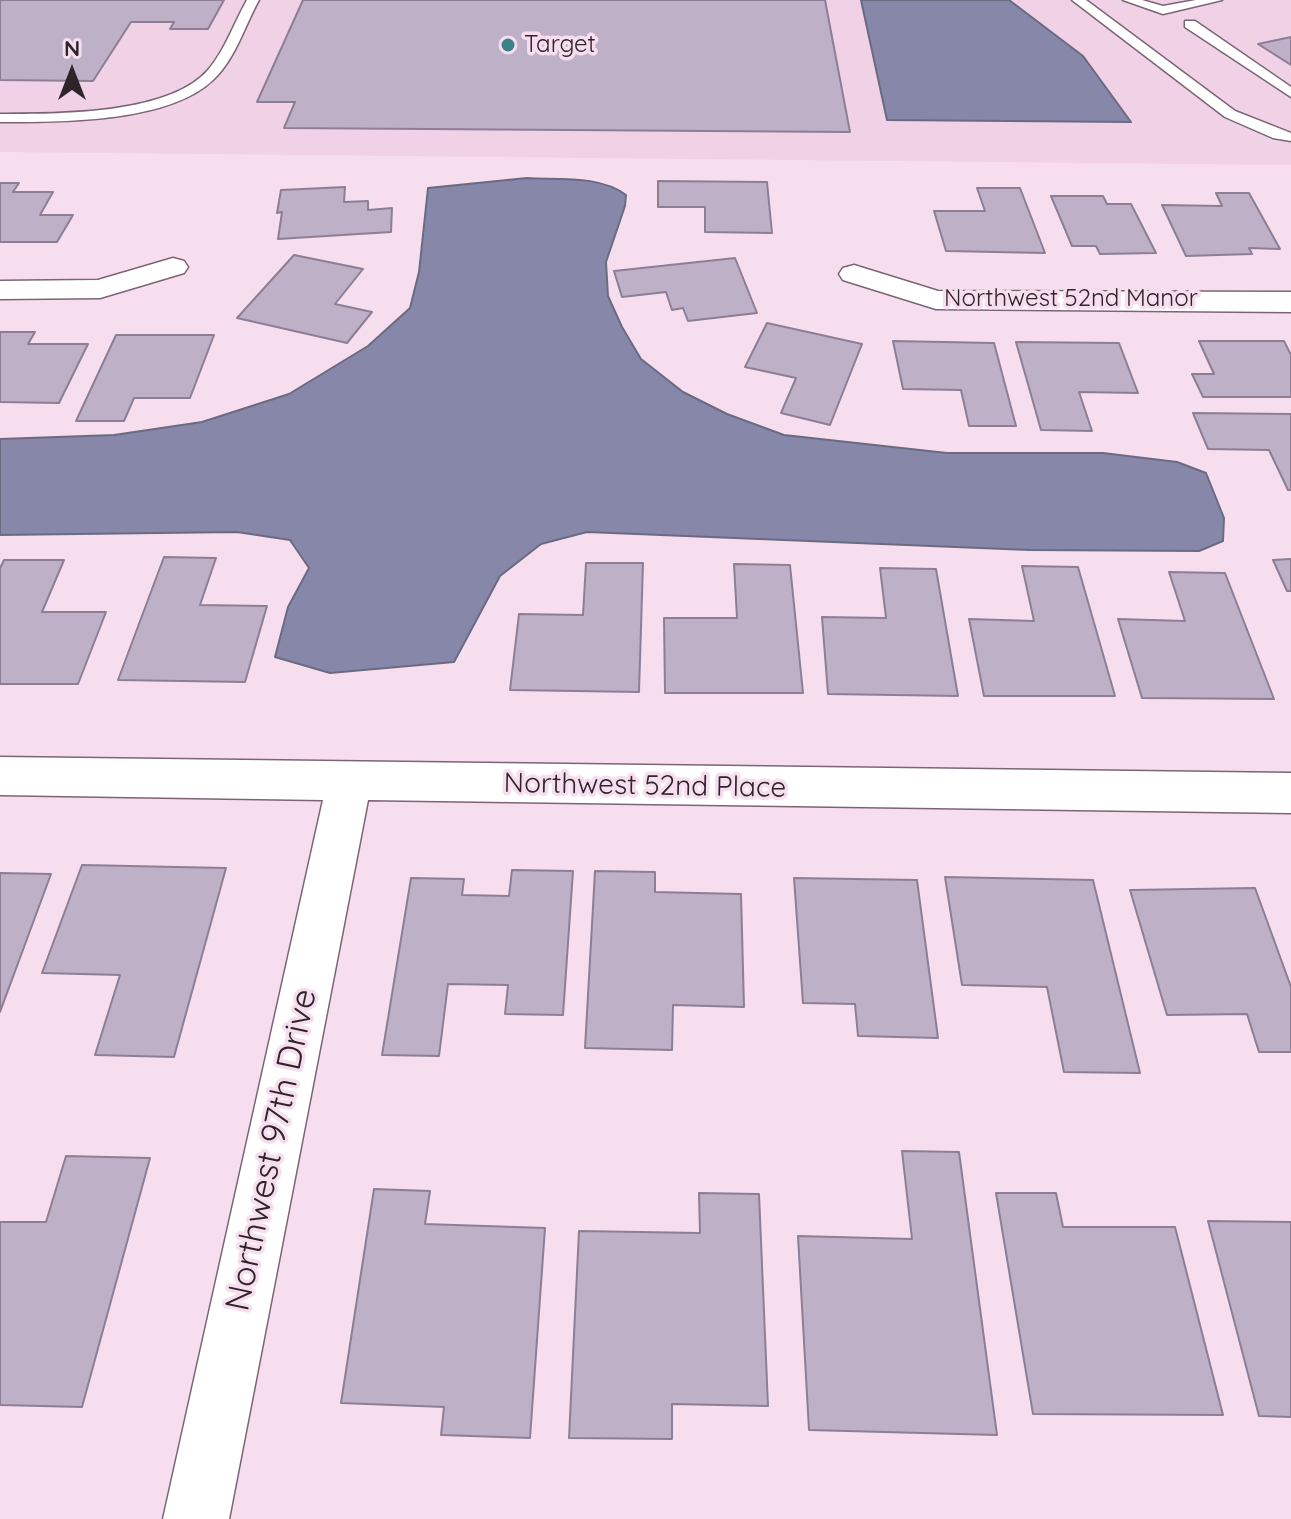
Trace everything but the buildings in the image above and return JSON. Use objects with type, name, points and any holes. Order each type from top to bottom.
[{"type":"street","points":[[0,290],[100,289],[173,267]]},
{"type":"street","name":"Northwest 52nd Manor","points":[[854,274],[936,300],[1291,302]]},
{"type":"street","name":"Northwest 52nd Place","points":[[0,776],[1291,793]]},
{"type":"street","name":"Northwest 97th Drive","points":[[196,1519],[349,782]]},
{"type":"lane","points":[[0,118],[135,109],[194,90],[211,75],[253,0]]},
{"type":"lane","points":[[1078,0],[1230,114],[1278,135],[1291,137]]},
{"type":"lane","points":[[1129,0],[1163,10],[1216,0]]},
{"type":"lane","points":[[1190,24],[1291,93]]},
{"type":"shaded area","points":[[0,0],[1291,0],[1291,165],[0,152]]},
{"type":"water","points":[[861,0],[1009,0],[1083,56],[1131,122],[887,120]]},
{"type":"water","points":[[527,178],[591,181],[626,195],[606,262],[608,296],[641,359],[683,392],[727,414],[784,435],[947,453],[1103,453],[1177,462],[1206,473],[1224,518],[1223,541],[1199,551],[1029,550],[587,532],[541,544],[500,576],[454,662],[330,673],[275,657],[288,607],[309,568],[290,540],[237,532],[0,535],[0,439],[114,435],[202,422],[289,394],[368,346],[410,308],[419,272],[428,188]]},
{"type":"place","name":"Target","points":[[508,45]]}]
